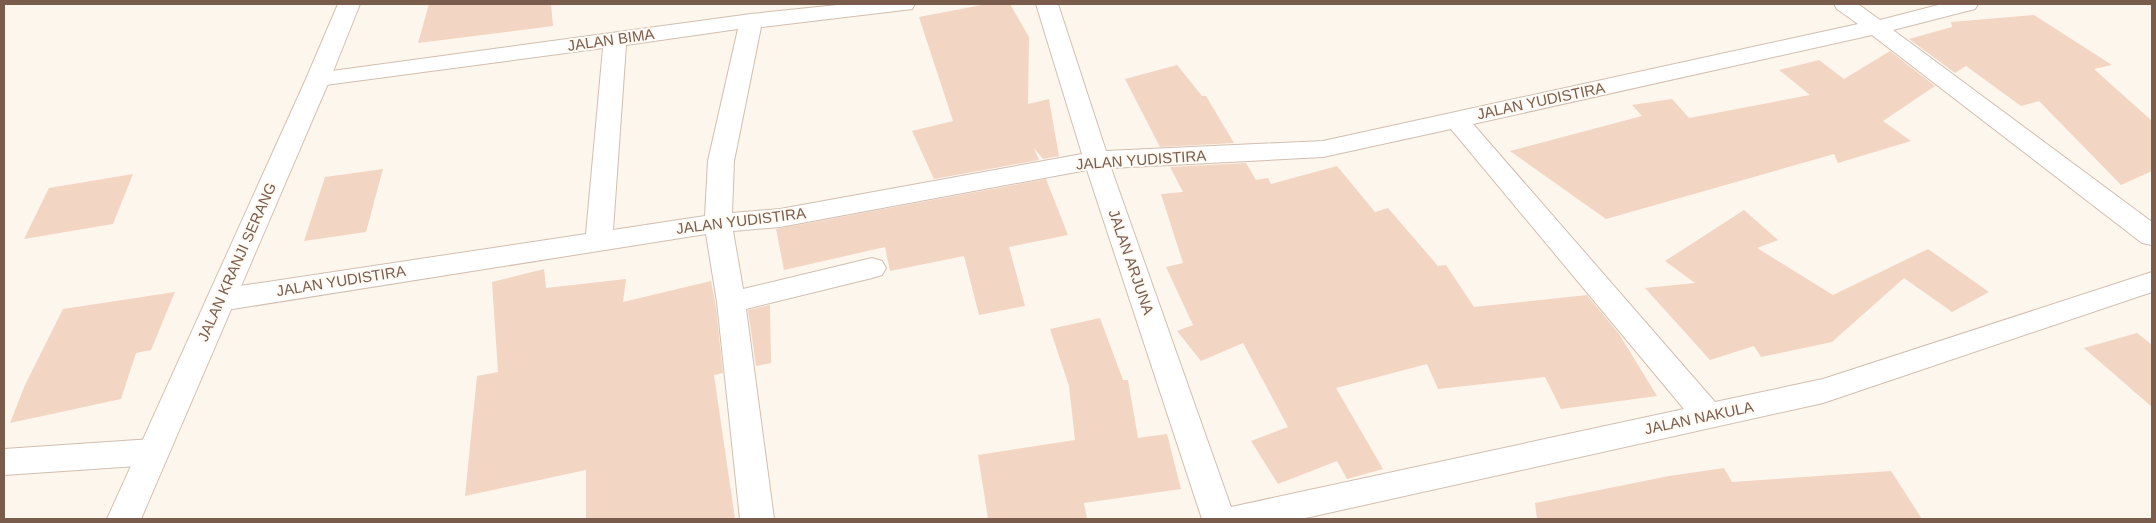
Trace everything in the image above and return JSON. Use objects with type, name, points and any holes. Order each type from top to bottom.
[{"type":"street","name":"JALAN KRANJI SERANG","points":[[124,519],[318,79],[348,4]]},
{"type":"street","name":"JALAN BIMA","points":[[318,79],[751,21],[904,4]]},
{"type":"street","name":"JALAN ARJUNA","points":[[1047,4],[1096,160],[1219,519]]},
{"type":"street","points":[[1845,4],[2152,236]]},
{"type":"street","name":"JALAN YUDISTIRA","points":[[220,300],[718,223],[780,218],[1096,160],[1323,149],[1877,27],[1967,4]]},
{"type":"street","points":[[751,21],[721,161],[718,223],[730,302],[757,519]]},
{"type":"street","points":[[599,241],[615,39]]},
{"type":"street","points":[[1457,120],[1708,416]]},
{"type":"street","points":[[730,302],[872,268]]},
{"type":"street","name":"JALAN NAKULA","points":[[1237,519],[1823,391],[2152,282]]},
{"type":"street","points":[[4,462],[152,452]]},
{"type":"building","points":[[429,4],[551,4],[553,26],[418,43]]},
{"type":"building","points":[[987,4],[1010,4],[1029,37],[1028,104],[1049,99],[1059,156],[1043,159],[1034,148],[1039,160],[934,179],[912,131],[953,121],[919,17]]},
{"type":"building","points":[[2034,15],[2112,65],[2094,69],[2152,121],[2152,171],[2121,185],[2039,101],[2021,106],[1966,66],[1955,73],[1909,39],[1952,27],[1951,22]]},
{"type":"building","points":[[1890,51],[1935,86],[1883,121],[1911,141],[1838,163],[1834,154],[1606,219],[1510,151],[1642,116],[1632,105],[1672,99],[1689,118],[1810,95],[1779,70],[1819,60],[1844,79]]},
{"type":"building","points":[[1177,65],[1202,96],[1206,96],[1234,143],[1160,147],[1125,79]]},
{"type":"building","points":[[1246,163],[1256,180],[1268,178],[1271,184],[1337,166],[1375,212],[1388,208],[1438,266],[1446,265],[1474,307],[1587,295],[1619,334],[1657,396],[1561,409],[1545,377],[1438,389],[1427,364],[1336,388],[1383,469],[1347,479],[1337,461],[1278,484],[1251,441],[1288,427],[1243,343],[1201,361],[1177,331],[1193,325],[1166,267],[1183,263],[1161,194],[1183,192],[1170,167]]},
{"type":"building","points":[[383,169],[366,232],[304,241],[325,177]]},
{"type":"building","points":[[133,174],[113,224],[24,239],[49,188]]},
{"type":"building","points":[[1046,179],[1068,235],[1009,247],[1025,306],[979,315],[964,256],[890,271],[885,247],[784,270],[776,229]]},
{"type":"building","points":[[1744,210],[1778,240],[1757,248],[1833,295],[1928,249],[1989,292],[1952,312],[1904,278],[1832,342],[1761,357],[1754,346],[1710,360],[1645,288],[1695,283],[1665,261]]},
{"type":"building","points":[[544,269],[546,288],[626,279],[623,302],[711,281],[723,373],[714,375],[735,519],[586,519],[586,470],[465,496],[477,376],[498,372],[492,282]]},
{"type":"building","points":[[175,292],[151,350],[136,353],[121,399],[10,423],[25,385],[63,309]]},
{"type":"building","points":[[770,305],[771,363],[756,366],[748,310]]},
{"type":"building","points":[[1100,318],[1123,380],[1128,380],[1138,438],[1167,434],[1181,489],[1084,503],[1087,519],[988,519],[978,455],[1075,440],[1069,386],[1050,329]]},
{"type":"building","points":[[2137,333],[2152,345],[2152,407],[2084,348]]},
{"type":"building","points":[[1724,468],[1732,482],[1891,471],[1922,519],[1537,519],[1535,503],[1669,476]]}]
